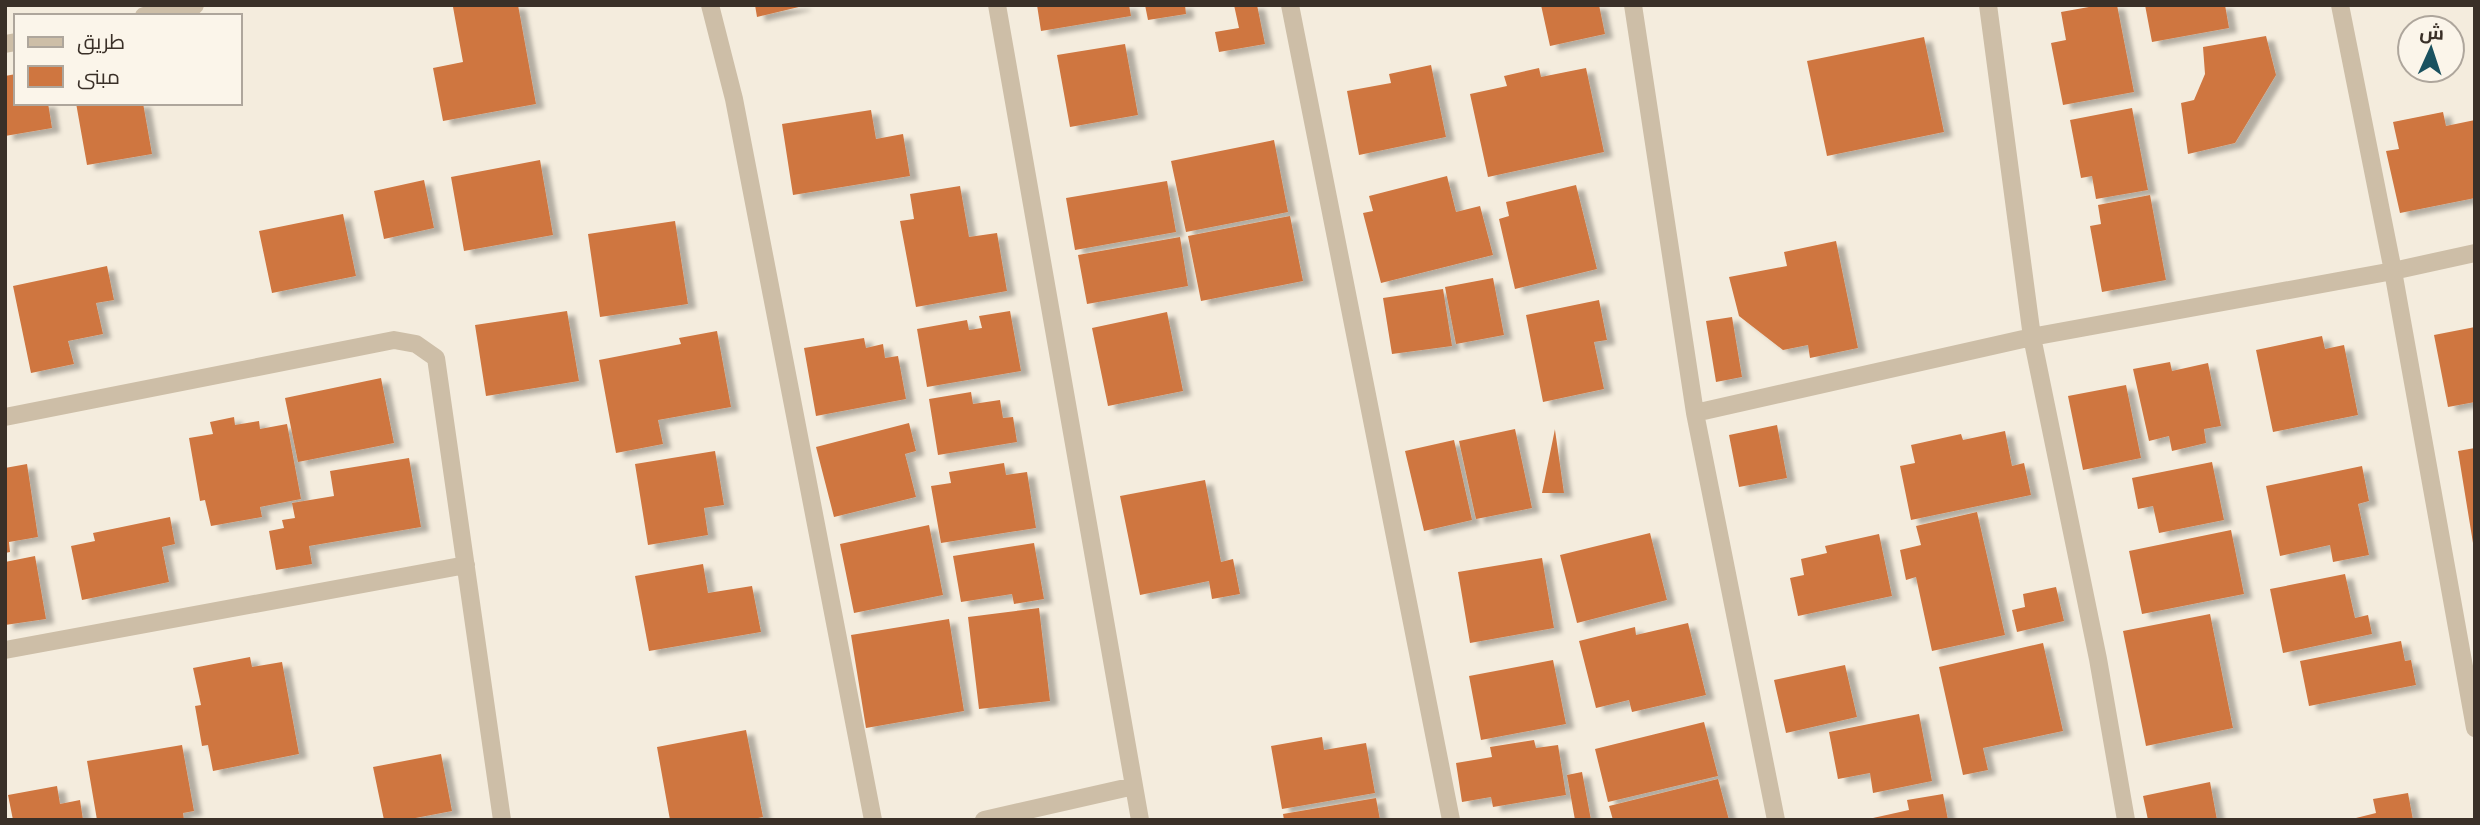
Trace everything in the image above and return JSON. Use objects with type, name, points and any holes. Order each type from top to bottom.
[{"type":"street","points":[[153,14],[195,5]]},
{"type":"street","points":[[710,5],[734,99],[873,820]]},
{"type":"street","points":[[997,5],[1140,820]]},
{"type":"street","points":[[1290,5],[1451,820]]},
{"type":"street","points":[[1633,5],[1695,413],[1776,820]]},
{"type":"street","points":[[1988,5],[2032,337],[2098,659],[2126,820]]},
{"type":"street","points":[[2340,5],[2393,271],[2475,728]]},
{"type":"street","points":[[1695,413],[2032,337],[2393,271],[2475,253]]},
{"type":"street","points":[[5,417],[394,340],[416,344],[436,358],[502,820]]},
{"type":"street","points":[[5,650],[466,565]]},
{"type":"street","points":[[984,820],[1135,786]]},
{"type":"building","points":[[518,5],[536,104],[443,121],[433,68],[463,62],[453,7]]},
{"type":"building","points":[[755,5],[803,5],[803,6],[757,17]]},
{"type":"building","points":[[1037,5],[1129,5],[1131,16],[1041,31]]},
{"type":"building","points":[[1145,5],[1185,5],[1186,14],[1148,20]]},
{"type":"building","points":[[1234,5],[1257,5],[1265,44],[1219,52],[1215,32],[1239,28]]},
{"type":"building","points":[[1541,5],[1599,5],[1605,34],[1550,46]]},
{"type":"building","points":[[2100,5],[2117,5],[2134,92],[2063,105],[2051,43],[2066,40],[2061,12]]},
{"type":"building","points":[[2145,5],[2225,5],[2229,28],[2152,42]]},
{"type":"building","points":[[2266,36],[2276,75],[2235,143],[2188,154],[2181,103],[2194,100],[2205,74],[2203,47]]},
{"type":"building","points":[[1924,37],[1944,132],[1827,156],[1807,61]]},
{"type":"building","points":[[1125,44],[1138,115],[1070,127],[1057,55]]},
{"type":"building","points":[[1431,65],[1446,137],[1359,155],[1347,91],[1391,83],[1389,74]]},
{"type":"building","points":[[1539,68],[1541,77],[1586,68],[1604,152],[1488,177],[1470,94],[1507,86],[1504,76]]},
{"type":"building","points":[[14,74],[14,105],[48,105],[52,128],[5,136],[5,76]]},
{"type":"building","points":[[76,105],[143,105],[152,154],[87,165]]},
{"type":"building","points":[[2132,108],[2148,190],[2096,199],[2092,176],[2081,178],[2070,120]]},
{"type":"building","points":[[871,110],[876,139],[903,134],[910,176],[793,195],[782,124]]},
{"type":"building","points":[[2443,112],[2446,126],[2475,120],[2475,198],[2400,213],[2386,151],[2399,149],[2393,122]]},
{"type":"building","points":[[1274,140],[1288,212],[1186,232],[1171,161]]},
{"type":"building","points":[[540,160],[553,235],[464,251],[451,177]]},
{"type":"building","points":[[1447,176],[1456,212],[1480,206],[1493,255],[1381,283],[1363,213],[1373,211],[1369,196]]},
{"type":"building","points":[[424,180],[434,228],[384,239],[374,191]]},
{"type":"building","points":[[1167,181],[1176,232],[1075,250],[1066,198]]},
{"type":"building","points":[[1576,185],[1597,269],[1515,289],[1499,219],[1509,216],[1506,202]]},
{"type":"building","points":[[960,186],[969,237],[997,233],[1007,291],[916,307],[900,221],[914,219],[910,194]]},
{"type":"building","points":[[2150,195],[2166,280],[2102,292],[2090,226],[2101,224],[2098,205]]},
{"type":"building","points":[[343,214],[356,276],[272,293],[259,231]]},
{"type":"building","points":[[1290,216],[1303,281],[1201,301],[1188,236]]},
{"type":"building","points":[[675,221],[688,304],[600,317],[588,234]]},
{"type":"building","points":[[1180,237],[1188,286],[1087,304],[1078,255]]},
{"type":"building","points":[[1836,241],[1858,348],[1810,358],[1808,345],[1783,350],[1739,316],[1729,277],[1787,266],[1784,252]]},
{"type":"building","points":[[107,266],[114,300],[96,303],[103,334],[68,341],[74,364],[31,373],[13,286]]},
{"type":"building","points":[[1493,278],[1504,335],[1456,344],[1445,287]]},
{"type":"building","points":[[1443,289],[1452,346],[1392,354],[1383,298]]},
{"type":"building","points":[[1599,300],[1607,340],[1594,342],[1604,389],[1543,402],[1526,315]]},
{"type":"building","points":[[567,311],[579,381],[486,396],[475,325]]},
{"type":"building","points":[[1010,311],[1021,371],[927,387],[917,329],[967,320],[969,330],[982,328],[979,316]]},
{"type":"building","points":[[1167,312],[1183,391],[1108,406],[1092,328]]},
{"type":"building","points":[[1732,317],[1742,377],[1716,382],[1706,321]]},
{"type":"building","points":[[2475,327],[2475,402],[2448,407],[2434,335]]},
{"type":"building","points":[[717,331],[731,407],[658,420],[663,444],[616,453],[599,360],[681,344],[679,338]]},
{"type":"building","points":[[2322,336],[2325,349],[2344,345],[2358,415],[2273,432],[2256,350]]},
{"type":"building","points":[[864,338],[866,348],[883,344],[885,358],[898,356],[906,399],[816,416],[804,348]]},
{"type":"building","points":[[2170,362],[2172,371],[2208,363],[2221,426],[2204,429],[2206,443],[2172,451],[2169,436],[2149,441],[2133,369]]},
{"type":"building","points":[[381,378],[394,443],[298,462],[285,398]]},
{"type":"building","points":[[2126,385],[2141,458],[2083,470],[2068,396]]},
{"type":"building","points":[[971,392],[973,404],[1000,400],[1003,418],[1013,417],[1017,442],[938,455],[929,399]]},
{"type":"building","points":[[234,417],[235,425],[259,421],[260,429],[287,424],[301,499],[260,507],[262,517],[211,526],[205,500],[200,501],[189,438],[213,434],[210,422]]},
{"type":"building","points":[[909,423],[916,451],[905,454],[916,497],[834,517],[816,447]]},
{"type":"building","points":[[1777,425],[1787,478],[1739,487],[1729,435]]},
{"type":"building","points":[[1515,429],[1532,508],[1476,519],[1459,441]]},
{"type":"building","points":[[1555,429],[1564,493],[1542,493]]},
{"type":"building","points":[[2005,431],[2012,466],[2024,463],[2031,495],[1911,520],[1900,466],[1915,463],[1911,445],[1961,434],[1963,440]]},
{"type":"building","points":[[1454,440],[1472,520],[1424,531],[1405,451]]},
{"type":"building","points":[[2475,448],[2475,543],[2473,543],[2458,451]]},
{"type":"building","points":[[715,451],[724,505],[704,508],[708,535],[648,545],[635,464]]},
{"type":"building","points":[[409,458],[421,527],[309,546],[312,564],[276,570],[269,531],[284,528],[282,520],[295,518],[292,503],[334,496],[330,471]]},
{"type":"building","points":[[2212,462],[2224,520],[2159,533],[2153,506],[2138,509],[2132,478]]},
{"type":"building","points":[[1004,463],[1006,475],[1027,472],[1036,528],[941,543],[931,486],[951,483],[949,472]]},
{"type":"building","points":[[27,464],[38,537],[9,542],[10,552],[5,553],[5,468]]},
{"type":"building","points":[[2362,466],[2369,501],[2358,504],[2369,555],[2333,562],[2330,545],[2280,556],[2266,486]]},
{"type":"building","points":[[1205,480],[1221,562],[1233,559],[1240,594],[1212,599],[1209,581],[1140,595],[1120,496]]},
{"type":"building","points":[[1977,512],[2005,635],[1932,651],[1916,577],[1906,580],[1900,550],[1921,545],[1916,526]]},
{"type":"building","points":[[170,517],[175,544],[162,547],[169,582],[82,600],[71,546],[95,541],[93,533]]},
{"type":"building","points":[[929,525],[943,595],[854,613],[840,544]]},
{"type":"building","points":[[2231,530],[2244,594],[2142,614],[2129,551]]},
{"type":"building","points":[[1650,533],[1667,600],[1577,623],[1560,555]]},
{"type":"building","points":[[1879,534],[1892,596],[1798,616],[1790,578],[1804,575],[1801,559],[1827,553],[1825,546]]},
{"type":"building","points":[[1034,543],[1044,599],[1014,604],[1012,594],[961,602],[953,556]]},
{"type":"building","points":[[35,556],[46,619],[5,625],[5,562]]},
{"type":"building","points":[[1542,558],[1554,628],[1470,643],[1458,572]]},
{"type":"building","points":[[703,564],[708,593],[752,586],[761,632],[649,651],[635,576]]},
{"type":"building","points":[[2345,574],[2355,618],[2368,615],[2372,634],[2283,653],[2270,589]]},
{"type":"building","points":[[2056,587],[2064,621],[2017,632],[2012,610],[2025,607],[2023,594]]},
{"type":"building","points":[[1039,608],[1050,701],[979,709],[968,617]]},
{"type":"building","points":[[2210,614],[2233,728],[2146,746],[2123,631]]},
{"type":"building","points":[[949,619],[964,711],[866,728],[851,635]]},
{"type":"building","points":[[1688,623],[1706,695],[1632,712],[1629,700],[1596,708],[1579,641],[1635,627],[1636,635]]},
{"type":"building","points":[[2401,641],[2405,661],[2411,660],[2416,685],[2309,706],[2300,661]]},
{"type":"building","points":[[2043,643],[2063,731],[1983,748],[1988,770],[1963,775],[1939,667]]},
{"type":"building","points":[[250,657],[252,667],[282,662],[299,754],[213,771],[208,745],[202,746],[195,706],[201,705],[193,668]]},
{"type":"building","points":[[1553,660],[1566,724],[1481,740],[1469,676]]},
{"type":"building","points":[[1845,665],[1857,717],[1786,733],[1774,680]]},
{"type":"building","points":[[1919,714],[1932,781],[1873,793],[1870,773],[1838,779],[1829,732]]},
{"type":"building","points":[[1704,722],[1718,776],[1608,802],[1595,749]]},
{"type":"building","points":[[746,730],[763,817],[748,820],[670,820],[657,747]]},
{"type":"building","points":[[1322,737],[1324,750],[1366,743],[1375,793],[1282,809],[1271,746]]},
{"type":"building","points":[[1534,740],[1536,748],[1558,745],[1566,795],[1493,807],[1491,797],[1462,802],[1456,763],[1492,757],[1490,747]]},
{"type":"building","points":[[182,745],[194,811],[183,813],[184,820],[97,820],[87,761]]},
{"type":"building","points":[[441,754],[452,811],[405,820],[384,820],[373,767]]},
{"type":"building","points":[[1582,772],[1591,820],[1575,820],[1567,775]]},
{"type":"building","points":[[1718,779],[1729,820],[1613,820],[1609,806]]},
{"type":"building","points":[[2210,782],[2217,820],[2148,820],[2143,796]]},
{"type":"building","points":[[57,786],[60,804],[80,800],[83,820],[13,820],[8,795]]},
{"type":"building","points":[[2408,793],[2413,820],[2348,820],[2376,813],[2373,799]]},
{"type":"building","points":[[1943,794],[1948,820],[1864,820],[1909,810],[1907,800]]},
{"type":"building","points":[[1376,798],[1380,820],[1284,820],[1283,814]]}]
